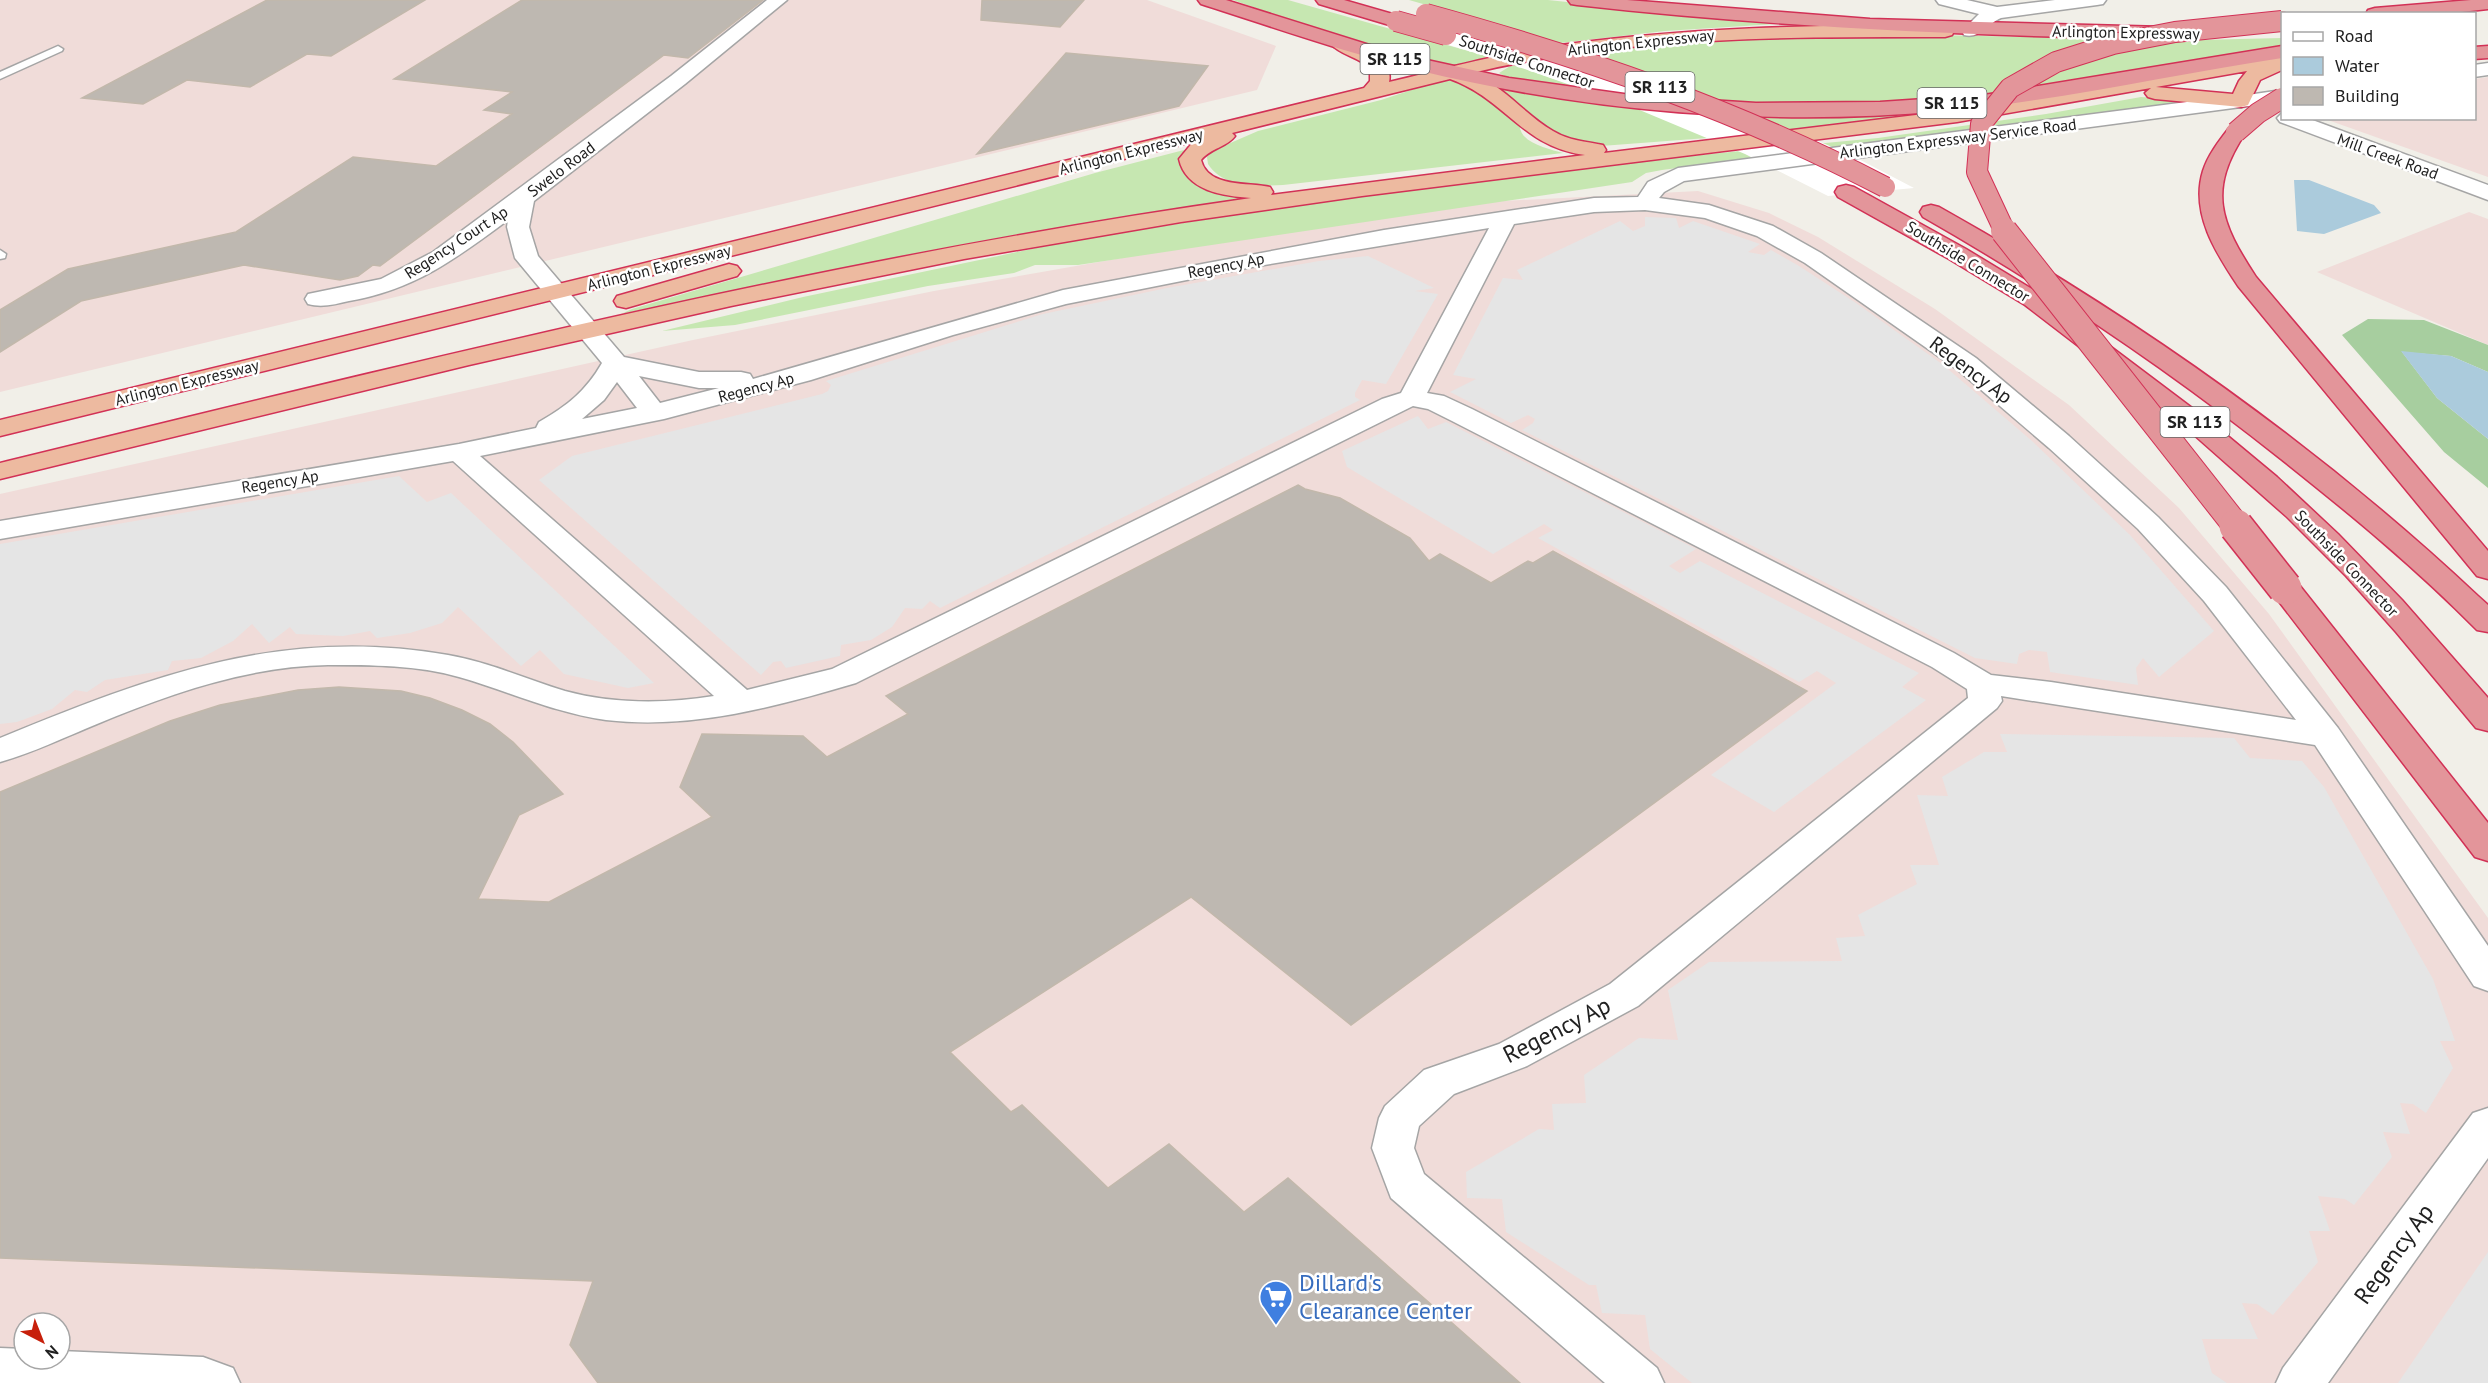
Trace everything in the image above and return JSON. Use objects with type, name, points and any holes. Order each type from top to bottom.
[{"type":"highway","points":[[1207,0],[1256,15]]},
{"type":"highway","name":"SR 115","points":[[1217,0],[1341,44],[1450,72],[1571,94],[1664,103],[1832,109],[1977,101],[2281,52]]},
{"type":"highway","name":"Southside Connector","points":[[1325,0],[1501,50],[1610,87],[1713,127],[1830,183],[1939,242],[2025,295],[2164,396],[2289,503],[2357,569],[2418,636],[2488,720]]},
{"type":"highway","name":"Southside Connector","points":[[1375,0],[1518,40],[1646,82],[1790,140],[1972,235],[2061,290],[2199,382],[2338,491],[2415,555],[2488,623]]},
{"type":"highway","points":[[1577,0],[1765,17],[1971,31]]},
{"type":"highway","points":[[2397,12],[2488,4]]},
{"type":"highway","points":[[2281,21],[2201,28],[2146,36],[2097,47],[2048,65],[2024,79],[1996,103],[1982,126],[1975,155],[1982,193],[1991,212],[2012,243],[2169,438],[2488,848]]},
{"type":"highway","name":"Arlington Expressway","points":[[0,469],[337,387],[573,310],[1157,145],[1450,72],[1567,49],[1678,36],[1779,32],[2281,33]]},
{"type":"highway","points":[[1341,44],[1363,53],[1377,63],[1381,70],[1380,79],[1372,91]]},
{"type":"highway","name":"Arlington Expressway","points":[[0,428],[573,310],[779,289],[964,252],[1139,222],[1362,189],[1888,126],[2022,106],[2281,59]]},
{"type":"highway","points":[[2022,106],[2140,94],[2241,101],[2245,86],[2251,77],[2281,65]]},
{"type":"highway","points":[[1450,72],[1488,89],[1535,131],[1560,144],[1587,150],[1609,151],[1705,147]]},
{"type":"highway","points":[[2281,98],[2258,113],[2236,132],[2220,151],[2211,173],[2209,197],[2227,251],[2247,281],[2488,570]]},
{"type":"highway","points":[[1320,104],[1207,143],[1192,155],[1191,167],[1206,181],[1236,190],[1281,193],[1362,189]]},
{"type":"highway","points":[[573,310],[1157,145]]},
{"type":"street","name":"Swelo Road","points":[[654,413],[573,310],[527,258],[518,227],[523,198],[678,80],[778,0]]},
{"type":"street","points":[[1946,0],[1997,13]]},
{"type":"street","points":[[1971,31],[1985,18],[1997,13],[2097,0]]},
{"type":"street","name":"Arlington Expressway Service Road","points":[[1645,203],[1656,187],[1678,175],[2281,97]]},
{"type":"street","points":[[2241,101],[2281,116]]},
{"type":"street","name":"Mill Creek Road","points":[[2292,120],[2488,193]]},
{"type":"street","name":"Regency Court Ap","points":[[317,299],[361,292],[391,284],[422,268],[523,198]]},
{"type":"street","name":"Regency Ap","points":[[0,530],[459,452],[654,413],[802,374],[944,330],[1063,297],[1283,255],[1594,205],[1645,203],[1709,212],[1765,231],[1813,258],[1993,383],[2081,460],[2165,541],[2215,594],[2326,736],[2488,976]]},
{"type":"street","points":[[1411,398],[1506,218]]},
{"type":"street","points":[[529,439],[574,413],[600,391],[615,363],[699,380],[734,381],[802,374]]},
{"type":"street","points":[[0,751],[84,716],[163,688],[253,664],[313,656],[373,656],[455,666],[574,704],[625,710],[706,708],[765,698],[844,676],[1391,405],[1411,398],[1435,402],[1462,415],[1943,660],[1983,684],[2051,692],[2326,736]]},
{"type":"street","points":[[459,452],[740,702]]},
{"type":"street","name":"Regency Ap","points":[[1640,1383],[1406,1185],[1393,1148],[1400,1118],[1439,1082],[1513,1055],[1624,996],[1985,701],[1983,684]]},
{"type":"street","name":"Regency Ap","points":[[2300,1383],[2488,1125]]},
{"type":"street","points":[[0,1370],[203,1379],[216,1383]]},
{"type":"lane","points":[[2,74],[58,49]]},
{"type":"shaded area","points":[[0,0],[1147,0],[1276,46],[1257,90],[0,392]]},
{"type":"shaded area","points":[[2488,77],[2488,177],[2328,120],[2476,120],[2476,79]]},
{"type":"shaded area","points":[[1698,191],[1769,213],[1818,237],[1935,309],[2069,405],[2179,508],[2269,614],[2488,918],[2488,1383],[0,1383],[0,494],[693,340],[934,291],[1213,242],[1484,202]]},
{"type":"shaded area","points":[[2469,212],[2488,219],[2488,345],[2317,272]]},
{"type":"shaded area","points":[[1645,217],[1676,218],[1679,228],[1693,221],[1760,244],[1748,252],[1764,255],[1771,250],[1799,266],[1942,364],[2032,441],[2130,535],[2214,631],[2159,677],[2143,658],[2136,668],[2138,685],[2050,672],[2047,652],[2029,650],[2019,654],[2017,664],[1975,658],[1522,430],[1535,419],[1528,415],[1511,423],[1450,392],[1476,379],[1453,375],[1503,278],[1523,280],[1517,270],[1620,221],[1633,231],[1645,226]]},
{"type":"shaded area","points":[[1368,256],[1434,288],[1415,291],[1438,294],[1386,384],[1362,380],[1355,393],[1355,397],[1360,400],[940,608],[930,601],[922,609],[905,608],[892,627],[871,640],[841,645],[840,656],[786,668],[781,661],[773,662],[761,675],[539,480],[572,456],[822,394],[828,391],[831,385],[826,381],[1043,314],[1167,288],[1319,261]]},
{"type":"shaded area","points":[[1418,416],[1428,429],[1446,422],[1696,549],[1669,566],[1680,573],[1700,561],[1919,673],[1902,687],[1926,700],[1774,812],[1711,775],[1836,683],[1817,671],[1799,682],[1538,538],[1553,530],[1544,524],[1493,554],[1347,467],[1342,451]]},
{"type":"shaded area","points":[[399,476],[427,502],[451,493],[654,683],[628,688],[564,674],[540,650],[521,666],[458,607],[442,623],[410,633],[377,638],[370,631],[343,636],[296,634],[290,627],[269,643],[252,624],[233,641],[201,658],[172,661],[168,670],[105,680],[87,692],[75,690],[52,709],[17,722],[0,724],[0,544]]},
{"type":"shaded area","points":[[2000,734],[2234,738],[2250,758],[2302,761],[2324,787],[2433,979],[2455,1041],[2440,1041],[2453,1068],[2426,1113],[2413,1104],[2400,1103],[2410,1134],[2383,1132],[2392,1157],[2354,1205],[2345,1199],[2318,1196],[2330,1231],[2309,1231],[2318,1262],[2273,1315],[2257,1304],[2242,1303],[2258,1339],[2202,1339],[2212,1373],[2227,1383],[1692,1383],[1650,1349],[1645,1315],[1602,1313],[1596,1285],[1589,1285],[1506,1232],[1502,1199],[1467,1198],[1466,1172],[1539,1129],[1554,1130],[1552,1104],[1586,1103],[1584,1075],[1639,1038],[1678,1040],[1668,990],[1709,962],[1842,961],[1836,938],[1865,936],[1858,915],[1917,884],[1910,865],[1939,865],[1917,795],[1948,796],[1942,777],[1984,752],[2007,752]]},
{"type":"shaded area","points":[[2488,1252],[2488,1383],[2398,1383]]},
{"type":"green space","points":[[1233,0],[1288,0],[1493,58],[1447,67],[1323,32]]},
{"type":"green space","points":[[1409,0],[1548,0],[1776,24],[1665,31],[1560,43]]},
{"type":"green space","points":[[1871,34],[2198,40],[2281,38],[2281,49],[1992,96],[1843,105],[1728,103],[1586,90],[1510,79],[1499,73],[1512,65],[1644,43]]},
{"type":"green space","points":[[1448,78],[1473,85],[1520,124],[1521,131],[1529,140],[1563,153],[1283,185],[1242,184],[1223,178],[1208,164],[1207,157],[1212,151],[1258,131],[1381,100]]},
{"type":"green space","points":[[1498,87],[1620,103],[1971,108],[1800,131],[1601,146],[1561,141],[1496,89]]},
{"type":"green space","points":[[2141,97],[2193,101],[1662,170],[1646,173],[1632,182],[1078,265],[1035,265],[1014,273],[928,286],[735,325],[662,331],[803,297],[1065,242],[1326,200],[1627,162],[1878,138],[2046,114]]},
{"type":"green space","points":[[1184,150],[1180,164],[1184,173],[1191,179],[1209,188],[1249,197],[1249,199],[1066,228],[809,275],[621,314],[1095,173]]},
{"type":"green space","points":[[2368,319],[2424,320],[2488,345],[2488,372],[2451,356],[2402,352],[2437,398],[2488,439],[2488,488],[2444,452],[2342,335]]},
{"type":"water","points":[[2294,180],[2309,180],[2374,205],[2381,213],[2324,234],[2297,231]]},
{"type":"water","points":[[2401,351],[2451,356],[2488,372],[2488,439],[2437,398]]},
{"type":"pier","points":[[1440,8],[1560,43],[1702,93],[1849,154],[1914,188],[1828,196],[1745,154],[1630,106],[1493,58],[1384,26]]},
{"type":"building","points":[[267,0],[425,0],[331,56],[307,54],[250,87],[187,80],[143,104],[82,98]]},
{"type":"building","points":[[522,0],[763,0],[688,58],[664,55],[380,266],[373,265],[358,276],[340,280],[244,265],[81,301],[0,352],[0,310],[68,269],[236,232],[353,157],[436,166],[512,114],[484,110],[512,92],[394,79]]},
{"type":"building","points":[[982,0],[1084,0],[1060,27],[981,20]]},
{"type":"building","points":[[1066,53],[1208,66],[1179,106],[977,154]]},
{"type":"building","points":[[1298,485],[1340,498],[1410,538],[1429,561],[1440,554],[1491,583],[1528,561],[1533,563],[1553,551],[1807,691],[1351,1025],[1191,897],[950,1052],[1011,1112],[1022,1105],[1108,1188],[1169,1144],[1244,1212],[1288,1178],[1520,1383],[598,1383],[570,1345],[593,1281],[0,1258],[0,792],[170,721],[220,705],[298,690],[339,687],[401,691],[430,698],[490,724],[513,742],[563,794],[519,815],[478,899],[549,902],[712,817],[680,787],[702,734],[803,736],[827,757],[908,714],[886,696]]},
{"type":"place","name":"Dillard's Clearance Center","points":[[1276,1326]]}]
